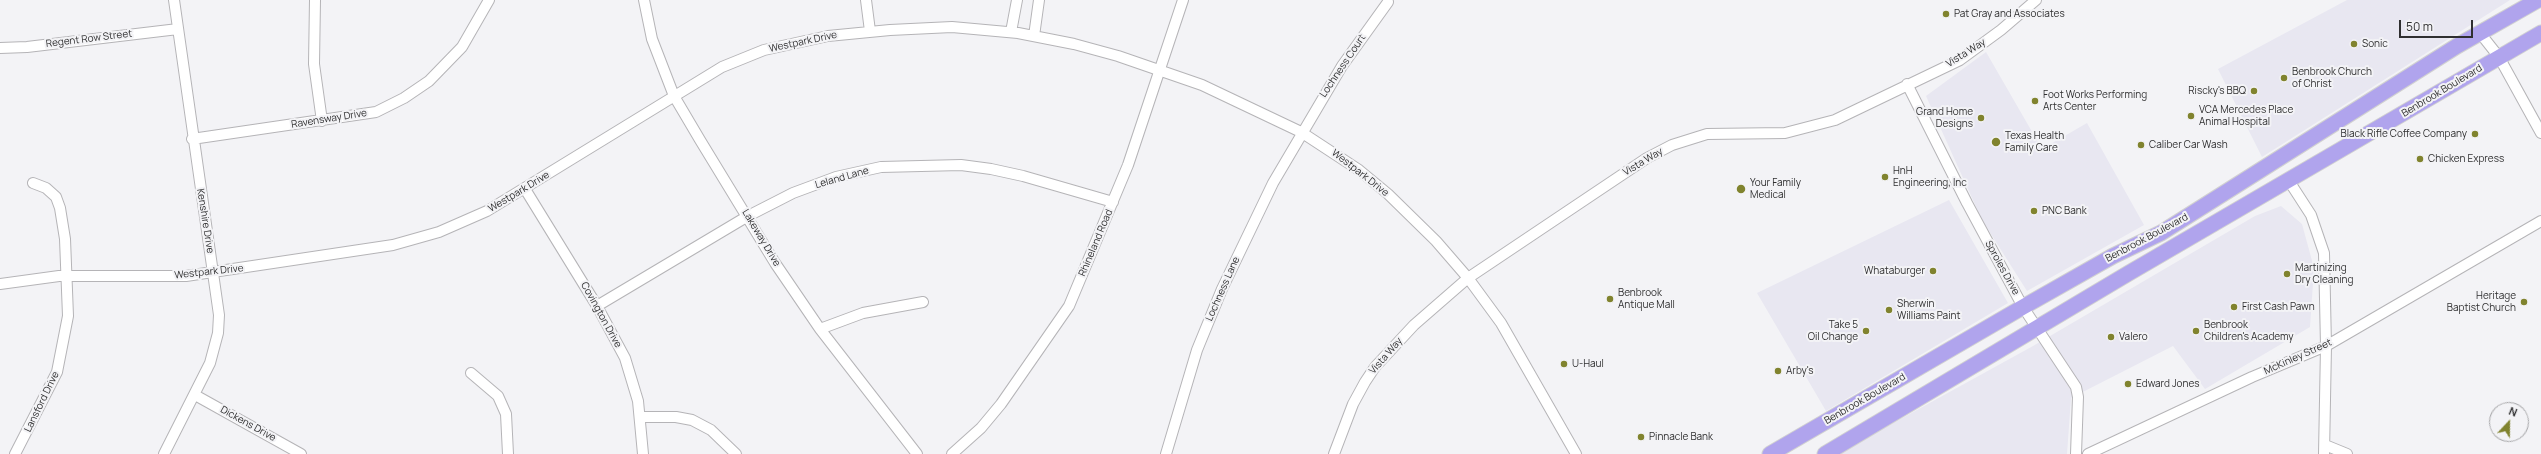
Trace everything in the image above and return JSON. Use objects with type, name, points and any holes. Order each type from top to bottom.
[{"type":"highway","name":"Benbrook Boulevard","points":[[1770,454],[2113,256],[2161,233],[2457,46],[2538,0]]},
{"type":"highway","name":"Benbrook Boulevard","points":[[1825,454],[2038,326],[2289,181],[2541,32]]},
{"type":"street","name":"Kenshire Drive","points":[[164,454],[210,363],[218,333],[219,315],[214,273],[192,139],[174,0]]},
{"type":"street","points":[[316,0],[314,64],[322,121]]},
{"type":"street","name":"Ravensway Drive","points":[[192,139],[376,112],[404,98],[428,81],[462,47],[489,0]]},
{"type":"street","name":"Lakeway Drive","points":[[644,0],[652,38],[674,96],[820,329],[917,454]]},
{"type":"street","points":[[866,0],[870,31]]},
{"type":"street","points":[[1011,32],[1017,0]]},
{"type":"street","points":[[1034,36],[1039,0]]},
{"type":"street","name":"Rhineland Road","points":[[952,454],[981,428],[1001,404],[1056,328],[1070,306],[1113,202],[1160,71],[1183,0]]},
{"type":"street","name":"Vista Way","points":[[1334,454],[1353,404],[1375,367],[1414,325],[1468,278],[1647,158],[1672,145],[1707,134],[1785,133],[1835,120],[1871,104],[1907,84],[1960,60],[2001,30],[2036,0]]},
{"type":"street","name":"Lochness Court","points":[[1301,132],[1342,66],[1388,2]]},
{"type":"street","name":"Westpark Drive","points":[[0,284],[68,276],[148,277],[214,273],[393,245],[439,232],[487,211],[722,67],[764,50],[828,36],[870,31],[952,27],[1011,32],[1096,50],[1202,85],[1301,132],[1335,152],[1388,194],[1436,241],[1468,278],[1501,323],[1576,454]]},
{"type":"street","name":"Regent Row Street","points":[[0,48],[27,47],[178,29]]},
{"type":"street","points":[[2480,33],[2499,57],[2541,133]]},
{"type":"street","name":"Sproles Drive","points":[[1907,84],[1966,203],[2023,307],[2038,326],[2076,386],[2078,396],[2076,454]]},
{"type":"street","name":"Lochness Lane","points":[[1166,454],[1197,350],[1222,289],[1273,183],[1301,132]]},
{"type":"street","name":"Leland Lane","points":[[597,306],[748,216],[793,193],[836,177],[881,167],[936,165],[991,168],[1113,202]]},
{"type":"street","points":[[2289,181],[2310,215],[2324,253],[2326,346],[2324,449],[2347,454]]},
{"type":"street","name":"Lansford Drive","points":[[15,454],[57,372],[68,316],[68,276],[65,239],[60,208],[56,197],[46,188],[33,183]]},
{"type":"street","name":"Covington Drive","points":[[525,189],[597,306],[625,358],[641,417],[643,454]]},
{"type":"street","name":"McKinley Street","points":[[2088,454],[2252,377],[2326,346],[2541,221]]},
{"type":"street","points":[[820,329],[863,313],[923,302]]},
{"type":"street","points":[[471,373],[498,396],[506,414],[508,454]]},
{"type":"street","name":"Dickens Drive","points":[[195,395],[301,454]]},
{"type":"street","points":[[641,417],[676,417],[692,420],[711,430],[736,454]]},
{"type":"shaded area","points":[[2347,0],[2510,0],[2262,157],[2218,69]]},
{"type":"shaded area","points":[[1986,52],[2042,149],[2087,123],[2144,225],[2027,291],[1982,220],[1926,96]]},
{"type":"shaded area","points":[[1949,200],[2008,303],[1826,411],[1757,293]]},
{"type":"shaded area","points":[[2281,206],[2302,224],[2314,268],[2310,327],[2205,389],[2173,346],[2071,398],[2067,454],[1837,454],[2033,346],[2255,216]]},
{"type":"place","name":"Pat Gray and Associates","points":[[1946,14]]},
{"type":"place","name":"Sonic","points":[[2354,44]]},
{"type":"place","name":"Benbrook Church of Christ","points":[[2284,78]]},
{"type":"place","name":"Riscky's BBQ","points":[[2254,91]]},
{"type":"place","name":"Foot Works Performing Arts Center","points":[[2035,101]]},
{"type":"place","name":"VCA Mercedes Place Animal Hospital","points":[[2191,116]]},
{"type":"place","name":"Grand Home Designs","points":[[1981,118]]},
{"type":"place","name":"Black Rifle Coffee Company","points":[[2475,134]]},
{"type":"place","name":"Texas Health Family Care","points":[[1996,142]]},
{"type":"place","name":"Caliber Car Wash","points":[[2141,145]]},
{"type":"place","name":"Chicken Express","points":[[2420,159]]},
{"type":"place","name":"HnH Engineering, Inc","points":[[1885,177]]},
{"type":"place","name":"Your Family Medical","points":[[1741,189]]},
{"type":"place","name":"PNC Bank","points":[[2034,211]]},
{"type":"place","name":"Whataburger","points":[[1933,271]]},
{"type":"place","name":"Martinizing Dry Cleaning","points":[[2287,274]]},
{"type":"place","name":"Benbrook Antique Mall","points":[[1610,299]]},
{"type":"place","name":"Heritage Baptist Church","points":[[2524,302]]},
{"type":"place","name":"First Cash Pawn","points":[[2234,307]]},
{"type":"place","name":"Sherwin Williams Paint","points":[[1889,310]]},
{"type":"place","name":"Take 5 Oil Change","points":[[1866,331]]},
{"type":"place","name":"Benbrook Children's Academy","points":[[2196,331]]},
{"type":"place","name":"Valero","points":[[2111,337]]},
{"type":"place","name":"U-Haul","points":[[1564,364]]},
{"type":"place","name":"Arby's","points":[[1778,371]]},
{"type":"place","name":"Edward Jones","points":[[2128,384]]},
{"type":"place","name":"Pinnacle Bank","points":[[1641,437]]}]
